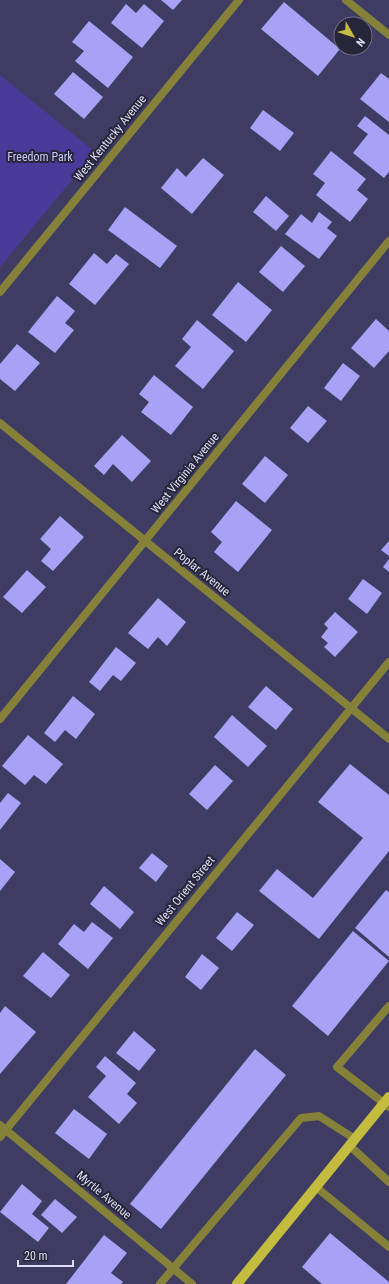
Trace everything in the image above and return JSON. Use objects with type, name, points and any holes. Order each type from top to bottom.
[{"type":"main road","points":[[237,1284],[353,1142],[387,1103]]},
{"type":"street","name":"West Kentucky Avenue","points":[[0,292],[239,0]]},
{"type":"street","points":[[346,0],[389,35]]},
{"type":"street","name":"West Virginia Avenue","points":[[0,720],[389,241]]},
{"type":"street","name":"Poplar Avenue","points":[[0,423],[389,739]]},
{"type":"street","name":"West Orient Street","points":[[0,1137],[3,1127],[389,662]]},
{"type":"street","points":[[387,1103],[337,1067],[389,1006]]},
{"type":"street","points":[[160,1284],[301,1118],[319,1116],[353,1142],[389,1182]]},
{"type":"street","name":"Myrtle Avenue","points":[[3,1127],[192,1284]]},
{"type":"street","points":[[316,1187],[389,1247]]},
{"type":"green space","name":"Freedom Park","points":[[0,75],[95,152],[0,267]]},
{"type":"building","points":[[161,0],[182,0],[173,10]]},
{"type":"building","points":[[284,2],[333,43],[333,56],[334,56],[318,76],[261,29]]},
{"type":"building","points":[[126,4],[136,13],[144,4],[164,21],[142,48],[111,23]]},
{"type":"building","points":[[89,21],[133,57],[108,88],[75,61],[84,51],[72,42]]},
{"type":"building","points":[[73,72],[103,97],[84,119],[54,94]]},
{"type":"building","points":[[381,73],[389,79],[389,122],[360,99]]},
{"type":"building","points":[[263,110],[294,133],[280,151],[250,128]]},
{"type":"building","points":[[365,116],[389,135],[389,172],[384,178],[353,153],[368,134],[357,126]]},
{"type":"building","points":[[331,151],[366,179],[357,190],[368,199],[350,222],[316,195],[325,183],[313,174]]},
{"type":"building","points":[[203,158],[224,175],[192,214],[161,188],[177,168],[186,177]]},
{"type":"building","points":[[266,196],[289,216],[276,231],[253,212]]},
{"type":"building","points":[[125,207],[177,246],[160,268],[108,230]]},
{"type":"building","points":[[319,212],[332,222],[327,228],[337,236],[319,259],[285,234],[301,214],[312,223]]},
{"type":"building","points":[[281,246],[305,266],[283,292],[259,272]]},
{"type":"building","points":[[94,253],[107,264],[116,254],[129,264],[95,305],[69,284]]},
{"type":"building","points":[[238,282],[272,310],[246,342],[212,315]]},
{"type":"building","points":[[57,296],[75,311],[65,323],[74,330],[55,353],[28,332]]},
{"type":"building","points":[[376,319],[389,331],[389,351],[374,368],[351,348]]},
{"type":"building","points":[[197,320],[234,351],[203,389],[175,366],[191,347],[182,339]]},
{"type":"building","points":[[17,344],[40,363],[15,391],[0,379],[0,364]]},
{"type":"building","points":[[343,363],[360,376],[341,401],[324,388]]},
{"type":"building","points":[[154,375],[193,407],[171,435],[141,412],[149,402],[139,394]]},
{"type":"building","points":[[308,406],[327,421],[308,443],[290,428]]},
{"type":"building","points":[[122,435],[151,461],[132,482],[113,464],[104,475],[94,466]]},
{"type":"building","points":[[265,456],[288,475],[265,503],[242,484]]},
{"type":"building","points":[[236,501],[272,530],[238,572],[214,552],[222,542],[211,532]]},
{"type":"building","points":[[60,516],[84,537],[53,571],[41,561],[51,549],[40,539]]},
{"type":"building","points":[[389,541],[389,556],[381,550]]},
{"type":"building","points":[[389,559],[389,572],[383,567]]},
{"type":"building","points":[[27,570],[46,587],[22,613],[3,597]]},
{"type":"building","points":[[363,579],[382,593],[367,614],[348,599]]},
{"type":"building","points":[[158,598],[186,622],[167,646],[158,637],[148,649],[128,633]]},
{"type":"building","points":[[335,612],[358,632],[335,657],[324,647],[328,643],[321,637],[328,628],[324,624]]},
{"type":"building","points":[[116,647],[136,663],[121,681],[113,675],[100,691],[89,682]]},
{"type":"building","points":[[266,686],[293,709],[276,730],[248,707]]},
{"type":"building","points":[[73,696],[95,714],[76,739],[65,730],[55,742],[44,733]]},
{"type":"building","points":[[232,715],[267,746],[248,767],[214,737]]},
{"type":"building","points":[[28,735],[63,764],[46,784],[34,775],[25,785],[2,766]]},
{"type":"building","points":[[350,764],[389,795],[389,851],[319,939],[259,891],[277,869],[313,898],[363,838],[318,802]]},
{"type":"building","points":[[215,765],[233,781],[207,810],[189,794]]},
{"type":"building","points":[[8,793],[21,803],[0,830],[0,803]]},
{"type":"building","points":[[152,853],[168,866],[156,882],[139,868]]},
{"type":"building","points":[[0,859],[15,872],[0,891]]},
{"type":"building","points":[[104,886],[134,912],[120,929],[90,904]]},
{"type":"building","points":[[386,890],[389,892],[389,957],[355,928]]},
{"type":"building","points":[[237,912],[254,925],[232,951],[216,938]]},
{"type":"building","points":[[92,922],[113,938],[88,969],[58,944],[74,924],[84,932]]},
{"type":"building","points":[[353,931],[389,961],[328,1036],[292,1006]]},
{"type":"building","points":[[43,952],[70,975],[51,998],[23,976]]},
{"type":"building","points":[[202,954],[219,968],[201,990],[185,977]]},
{"type":"building","points":[[5,1006],[36,1032],[0,1074],[0,1013]]},
{"type":"building","points":[[134,1031],[156,1050],[139,1071],[116,1053]]},
{"type":"building","points":[[255,1049],[286,1075],[161,1229],[130,1204]]},
{"type":"building","points":[[105,1056],[136,1083],[127,1094],[137,1103],[119,1124],[88,1097],[106,1076],[96,1067]]},
{"type":"building","points":[[74,1109],[107,1134],[89,1159],[55,1133]]},
{"type":"building","points":[[22,1184],[42,1201],[32,1214],[49,1228],[38,1242],[0,1212]]},
{"type":"building","points":[[55,1199],[77,1217],[62,1233],[41,1215]]},
{"type":"building","points":[[330,1233],[389,1282],[389,1284],[322,1284],[302,1267]]},
{"type":"building","points":[[104,1235],[127,1253],[111,1273],[123,1282],[121,1284],[66,1284]]}]
